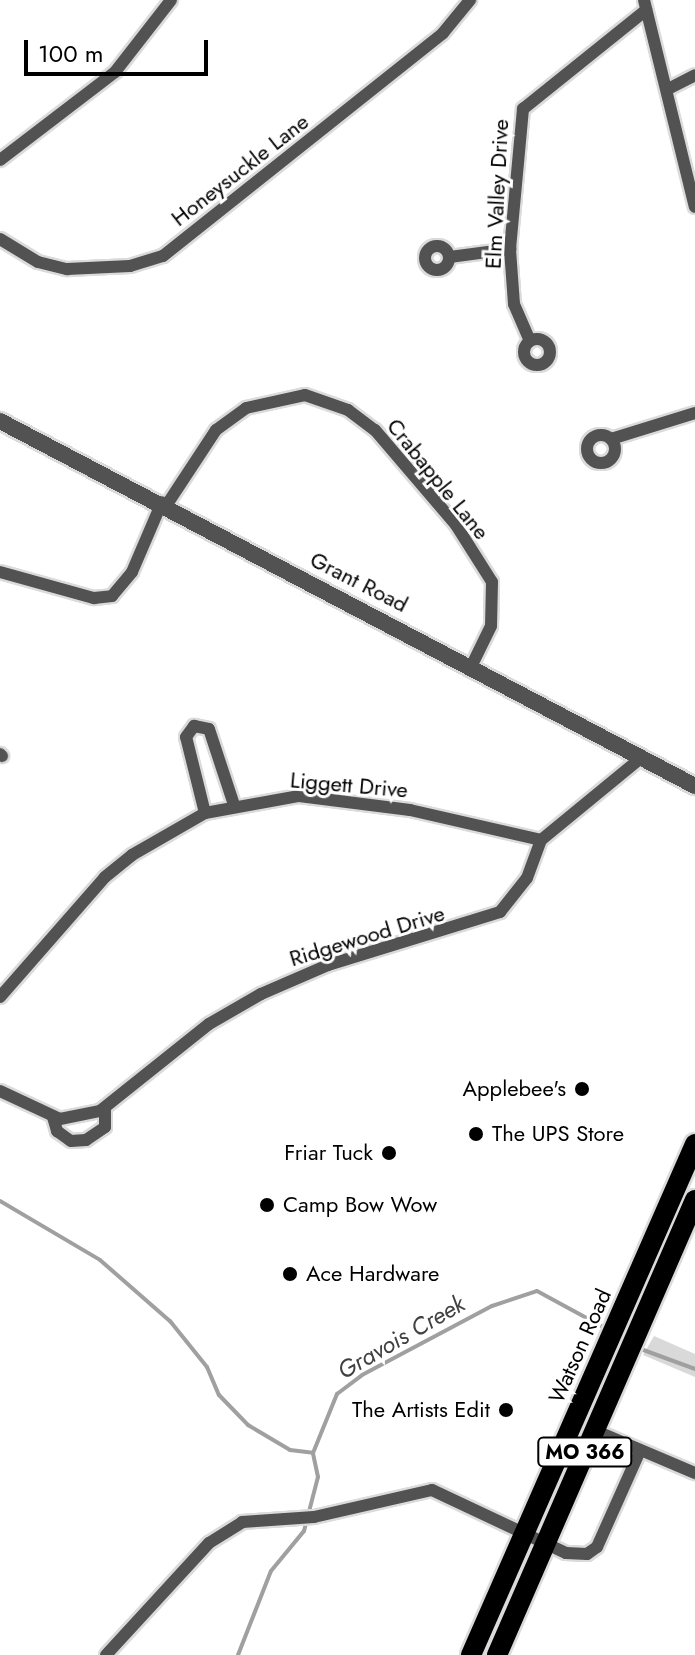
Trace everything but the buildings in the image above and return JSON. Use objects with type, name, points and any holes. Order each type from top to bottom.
[{"type":"main road","name":"Watson Road","points":[[471,1655],[695,1144]]},
{"type":"main road","name":"MO 366","points":[[497,1655],[695,1200]]},
{"type":"street","name":"Honeysuckle Lane","points":[[0,239],[38,262],[67,269],[109,269],[163,256],[443,33],[470,0]]},
{"type":"street","points":[[0,160],[115,72],[167,2]]},
{"type":"street","points":[[645,5],[695,207]]},
{"type":"street","name":"Elm Valley Drive","points":[[530,341],[514,304],[510,249],[517,129],[523,109],[645,5]]},
{"type":"street","points":[[668,89],[695,75]]},
{"type":"street","points":[[450,257],[510,249]]},
{"type":"street","name":"Crabapple Lane","points":[[0,572],[94,598],[112,596],[132,572],[164,504],[216,430],[246,408],[305,395],[348,410],[375,430],[456,525],[492,582],[491,626],[472,665]]},
{"type":"street","points":[[611,439],[695,413]]},
{"type":"street","name":"Grant Road","points":[[0,421],[472,665],[695,786]]},
{"type":"street","points":[[205,813],[186,737],[194,726],[209,729],[234,805]]},
{"type":"street","points":[[541,840],[641,758]]},
{"type":"street","name":"Liggett Drive","points":[[0,997],[105,877],[132,855],[205,813],[234,805],[299,796],[410,810],[541,840]]},
{"type":"street","name":"Ridgewood Drive","points":[[0,1091],[53,1117],[83,1118],[105,1109],[209,1024],[261,994],[328,965],[500,912],[527,878],[541,840]]},
{"type":"street","name":"Ridgewood Drive","points":[[53,1117],[57,1131],[71,1141],[86,1140],[105,1127],[105,1109]]},
{"type":"street","points":[[594,1430],[695,1473]]},
{"type":"street","points":[[106,1655],[209,1543],[242,1522],[307,1517],[432,1490],[578,1556],[597,1547],[640,1451]]},
{"type":"shaded area","points":[[654,1336],[695,1354],[695,1377],[643,1355]]},
{"type":"waterway","name":"Gravois Creek","points":[[0,1201],[100,1260],[170,1321],[207,1367],[219,1395],[248,1425],[290,1450],[313,1453],[337,1394],[362,1375],[492,1306],[537,1291],[607,1329]]},
{"type":"waterway","name":"Gravois Creek","points":[[638,1348],[695,1369]]},
{"type":"waterway","points":[[238,1655],[271,1571],[304,1531],[318,1477],[313,1454]]},
{"type":"place","name":"Applebee's","points":[[582,1089]]},
{"type":"place","name":"The UPS Store","points":[[476,1134]]},
{"type":"place","name":"Friar Tuck","points":[[389,1153]]},
{"type":"place","name":"Camp Bow Wow","points":[[267,1205]]},
{"type":"place","name":"Ace Hardware","points":[[290,1274]]},
{"type":"place","name":"The Artists Edit","points":[[506,1410]]}]
